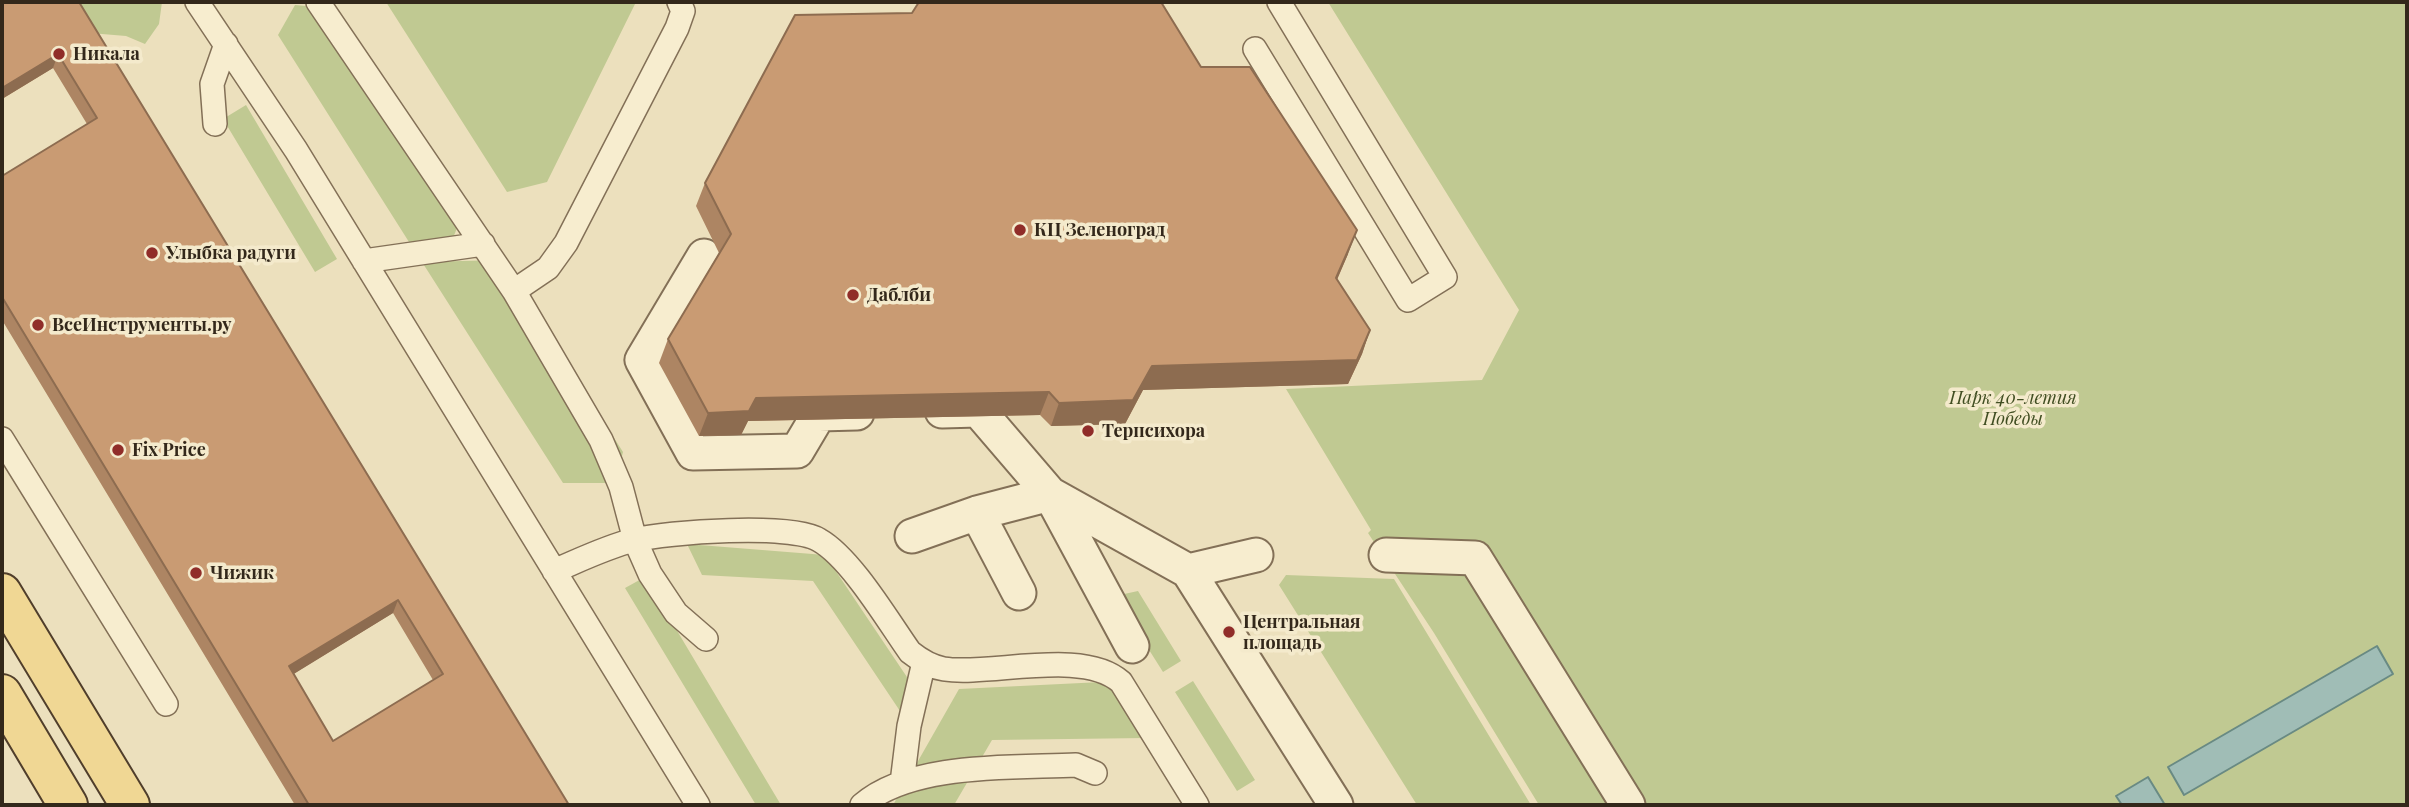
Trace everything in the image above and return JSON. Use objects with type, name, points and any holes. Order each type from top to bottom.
[{"type":"main road","points":[[2,593],[130,805]]},
{"type":"main road","points":[[2,694],[68,805]]},
{"type":"street","points":[[704,256],[666,305],[642,360],[661,406],[693,453],[754,460],[797,451],[819,414],[978,410],[1051,494],[1132,646]]},
{"type":"street","points":[[912,536],[977,513],[1051,494],[1188,571],[1336,805]]},
{"type":"street","points":[[977,513],[1019,593]]},
{"type":"street","points":[[1188,571],[1256,555]]},
{"type":"street","points":[[1386,555],[1475,558],[1505,576],[1628,805]]},
{"type":"lane","points":[[197,2],[364,261],[698,805]]},
{"type":"lane","points":[[318,2],[514,291],[601,440],[621,487],[635,540],[650,574],[676,613],[706,639]]},
{"type":"lane","points":[[514,291],[548,268],[566,243],[677,28],[683,11],[680,2]]},
{"type":"lane","points":[[1255,49],[1408,300],[1446,277],[1279,2]]},
{"type":"lane","points":[[215,124],[212,84],[226,44]]},
{"type":"lane","points":[[364,261],[483,244]]},
{"type":"lane","points":[[2,439],[166,704]]},
{"type":"lane","points":[[554,571],[635,540],[755,531],[801,533],[818,539],[835,551],[910,652],[924,662],[944,669],[1038,666],[1098,668],[1113,675],[1121,681],[1197,805]]},
{"type":"lane","points":[[902,783],[909,726],[924,662]]},
{"type":"lane","points":[[862,805],[872,796],[902,783],[950,773],[1076,765],[1095,773]]},
{"type":"green space","points":[[71,2],[162,2],[159,24],[145,44],[126,36],[90,33]]},
{"type":"green space","points":[[386,2],[636,2],[547,182],[507,192]]},
{"type":"green space","name":"Парк 40-летия Победы","points":[[1328,2],[2407,2],[2407,805],[1539,805],[1434,633],[1368,533],[1371,530],[1286,389],[1482,380],[1519,310]]},
{"type":"green space","points":[[295,5],[328,8],[465,208],[453,238],[409,242],[278,35]]},
{"type":"green space","points":[[246,105],[337,259],[315,272],[223,119]]},
{"type":"green space","points":[[501,260],[623,452],[615,483],[563,483],[422,262]]},
{"type":"green space","points":[[687,544],[825,555],[915,689],[902,714],[813,581],[702,575]]},
{"type":"green space","points":[[1286,575],[1394,579],[1531,805],[1417,805],[1279,585]]},
{"type":"green space","points":[[645,577],[781,805],[756,805],[625,588]]},
{"type":"green space","points":[[1138,591],[1181,661],[1163,672],[1115,596]]},
{"type":"green space","points":[[1122,681],[1145,738],[992,740],[954,805],[893,805],[959,689]]},
{"type":"green space","points":[[1193,681],[1255,780],[1237,791],[1175,692]]},
{"type":"water","points":[[2377,646],[2393,674],[2184,795],[2168,767]]},
{"type":"water","points":[[2148,777],[2165,805],[2122,805],[2116,796]]},
{"type":"building","points":[[2,2],[79,2],[569,805],[309,805],[2,297],[2,176],[97,118],[58,54],[2,88]],"holes":[[[398,600],[443,674],[333,741],[289,666]]]},
{"type":"building","name":"КЦ Зеленоград","points":[[919,2],[1161,2],[1201,67],[1250,67],[1357,230],[1336,278],[1370,330],[1357,360],[1152,366],[1133,400],[1059,403],[1049,392],[756,398],[749,411],[708,413],[668,339],[731,234],[705,183],[795,15],[912,13]]},
{"type":"place","name":"Никала","points":[[59,54]]},
{"type":"place","name":"КЦ Зеленоград","points":[[1020,230]]},
{"type":"place","name":"Улыбка радуги","points":[[152,253]]},
{"type":"place","name":"Даблби","points":[[853,295]]},
{"type":"place","name":"ВсеИнструменты.ру","points":[[38,325]]},
{"type":"place","name":"Терпсихора","points":[[1088,431]]},
{"type":"place","name":"Fix Price","points":[[118,450]]},
{"type":"place","name":"Чижик","points":[[196,573]]},
{"type":"place","name":"Центральная площадь","points":[[1229,632]]}]
